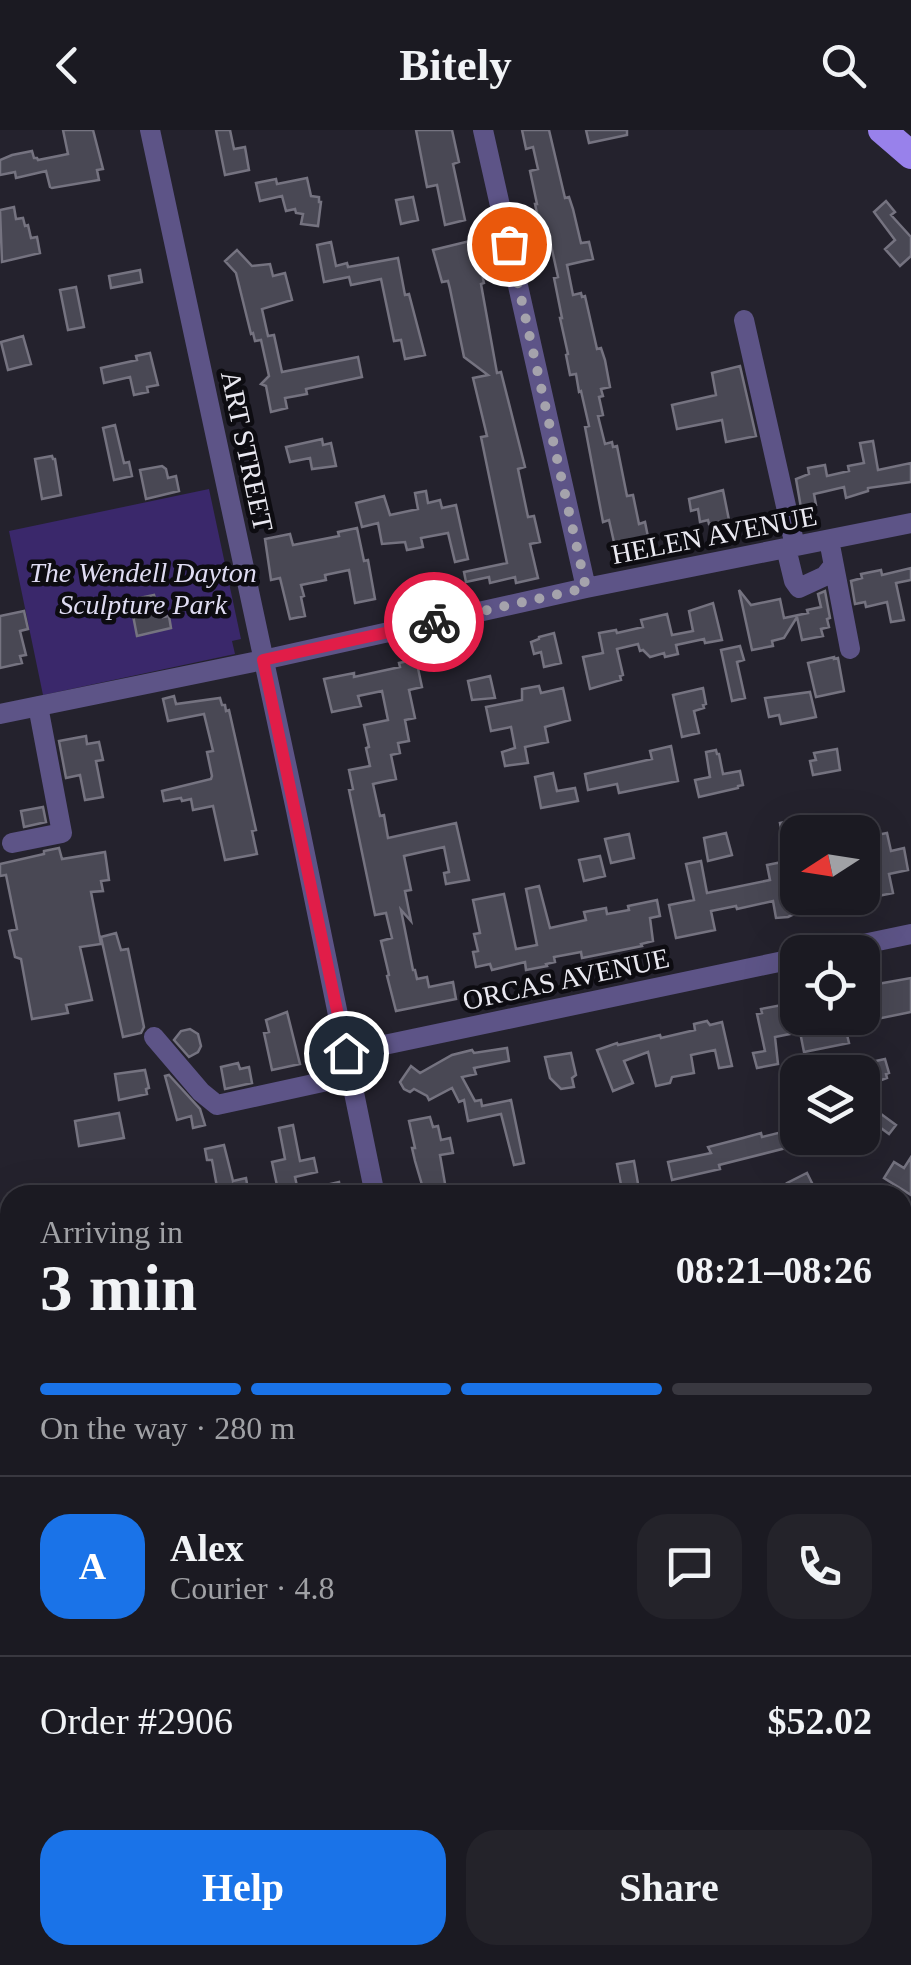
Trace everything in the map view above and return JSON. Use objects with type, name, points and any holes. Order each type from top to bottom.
[{"type":"street","name":"ART STREET","points":[[150,130],[373,1185]]},
{"type":"street","points":[[484,130],[586,588]]},
{"type":"street","points":[[744,320],[791,547],[794,581],[799,588],[825,576],[833,566]]},
{"type":"street","name":"HELEN AVENUE","points":[[0,714],[586,588],[911,523]]},
{"type":"street","points":[[829,540],[850,649]]},
{"type":"street","points":[[12,843],[62,833],[38,706]]},
{"type":"street","points":[[880,940],[911,934]]},
{"type":"street","name":"ORCAS AVENUE","points":[[346,1053],[780,962]]},
{"type":"street","points":[[154,1037],[217,1105],[350,1076]]},
{"type":"green space","name":"The Wendell Dayton Sculpture Park","points":[[209,489],[241,639],[232,641],[235,654],[43,695],[9,531]]},
{"type":"building","points":[[63,130],[93,130],[103,169],[97,170],[99,180],[52,188],[46,171],[16,178],[15,172],[0,175],[0,160],[12,155],[32,151],[38,160],[68,154]]},
{"type":"building","points":[[216,130],[230,130],[234,149],[245,147],[249,170],[225,175]]},
{"type":"building","points":[[416,130],[452,130],[459,162],[453,164],[465,220],[445,225],[437,185],[427,187]]},
{"type":"building","points":[[522,130],[549,130],[565,198],[569,197],[581,243],[589,242],[593,259],[567,265],[573,295],[585,296],[597,349],[601,348],[605,360],[610,387],[601,389],[603,415],[598,416],[605,444],[612,442],[613,447],[617,446],[627,496],[633,495],[639,524],[645,522],[648,537],[636,539],[639,555],[618,560],[609,520],[603,522],[585,427],[589,426],[576,374],[570,375],[566,355],[554,278],[558,277],[547,227],[540,228],[535,204],[530,171],[538,169],[533,147],[526,149]]},
{"type":"building","points":[[586,130],[627,130],[627,135],[589,143]]},
{"type":"building","points":[[307,178],[311,196],[319,197],[321,202],[318,226],[301,224],[303,214],[295,209],[286,211],[282,196],[260,201],[256,183],[276,179],[277,184]]},
{"type":"building","points":[[413,197],[418,220],[401,224],[396,200]]},
{"type":"building","points":[[886,201],[895,212],[891,215],[911,237],[911,256],[900,266],[885,249],[895,240],[874,212]]},
{"type":"building","points":[[14,207],[16,219],[23,218],[31,238],[37,237],[40,253],[2,262],[0,210]]},
{"type":"building","points":[[474,240],[497,373],[501,372],[525,467],[518,469],[528,517],[534,516],[540,542],[530,544],[538,578],[516,583],[515,577],[490,583],[489,577],[466,582],[464,572],[507,563],[481,437],[487,436],[473,378],[488,375],[464,357],[448,281],[442,282],[433,250]]},
{"type":"building","points":[[331,242],[336,266],[398,258],[405,295],[409,294],[425,355],[405,359],[401,340],[394,341],[381,279],[351,285],[349,277],[324,282],[317,245]]},
{"type":"building","points":[[237,250],[252,266],[270,264],[273,276],[285,273],[292,300],[262,309],[268,336],[274,335],[282,372],[358,357],[362,377],[306,389],[307,394],[285,398],[287,408],[271,412],[266,386],[261,384],[269,376],[261,340],[255,341],[251,334],[236,273],[225,261]]},
{"type":"building","points":[[140,270],[142,282],[111,288],[109,276]]},
{"type":"building","points":[[76,287],[84,327],[68,330],[60,290]]},
{"type":"building","points":[[23,336],[31,364],[8,370],[1,342]]},
{"type":"building","points":[[150,353],[158,385],[147,387],[148,392],[134,395],[130,377],[104,383],[101,368]]},
{"type":"building","points":[[740,366],[756,436],[726,442],[722,420],[677,429],[672,405],[716,395],[712,373]]},
{"type":"building","points":[[115,425],[124,463],[129,462],[132,476],[114,480],[103,428]]},
{"type":"building","points":[[322,439],[323,445],[331,443],[336,466],[312,469],[310,458],[290,462],[286,447]]},
{"type":"building","points":[[873,441],[878,470],[911,463],[911,482],[868,488],[846,498],[844,487],[814,494],[816,505],[801,508],[796,479],[809,474],[808,468],[825,465],[827,476],[849,471],[848,466],[864,463],[860,443]]},
{"type":"building","points":[[52,456],[61,495],[42,499],[35,459]]},
{"type":"building","points":[[162,466],[168,478],[176,476],[179,491],[146,499],[140,470]]},
{"type":"building","points":[[723,490],[729,520],[700,522],[698,509],[691,511],[689,499]]},
{"type":"building","points":[[426,491],[428,503],[440,500],[442,508],[456,505],[468,559],[455,562],[448,533],[421,538],[423,547],[407,550],[405,542],[382,544],[378,523],[362,527],[356,503],[384,496],[390,515],[418,509],[415,493]]},
{"type":"building","points":[[357,528],[375,599],[355,603],[349,570],[325,575],[326,580],[301,585],[305,616],[290,619],[280,578],[271,580],[265,539],[290,534],[293,545],[339,536],[338,532]]},
{"type":"building","points":[[911,568],[911,580],[896,583],[904,620],[891,622],[887,602],[866,607],[865,602],[855,604],[851,581],[862,578],[861,574],[881,570],[882,575]]},
{"type":"building","points":[[739,590],[751,605],[780,599],[784,618],[821,607],[818,594],[825,591],[829,627],[821,629],[823,636],[802,640],[797,617],[784,638],[772,641],[773,646],[752,650]]},
{"type":"building","points":[[154,595],[163,617],[169,616],[171,628],[137,636],[130,600]]},
{"type":"building","points":[[713,603],[722,640],[676,645],[678,654],[665,657],[664,653],[650,657],[640,651],[638,644],[617,649],[621,680],[590,689],[583,657],[603,653],[599,633],[643,627],[641,620],[667,614],[672,635],[693,631],[689,611]]},
{"type":"building","points":[[24,611],[28,629],[20,631],[26,655],[20,656],[22,663],[0,668],[0,616]]},
{"type":"building","points":[[554,633],[561,663],[544,667],[541,652],[534,654],[531,642]]},
{"type":"building","points":[[740,646],[744,660],[737,662],[745,698],[732,701],[721,650]]},
{"type":"building","points":[[838,658],[844,691],[816,697],[808,663]]},
{"type":"building","points":[[416,659],[422,687],[409,690],[415,718],[405,720],[409,741],[398,743],[400,753],[391,755],[396,779],[373,784],[380,816],[384,815],[388,838],[456,823],[469,880],[446,884],[444,873],[449,872],[444,847],[404,856],[411,890],[405,891],[411,921],[401,910],[413,970],[417,979],[427,977],[429,987],[453,982],[456,999],[396,1011],[381,941],[392,938],[386,913],[375,915],[349,790],[353,789],[349,770],[370,766],[364,725],[388,720],[382,691],[358,696],[361,706],[332,712],[324,679],[400,667],[399,663]]},
{"type":"building","points":[[490,676],[495,698],[472,700],[468,681]]},
{"type":"building","points":[[539,686],[541,693],[563,688],[570,720],[545,727],[548,742],[525,747],[528,763],[505,766],[502,752],[515,748],[511,727],[491,731],[486,707],[522,700],[522,689]]},
{"type":"building","points":[[703,688],[706,704],[694,711],[699,733],[682,737],[673,695]]},
{"type":"building","points":[[810,692],[816,717],[781,724],[779,715],[769,717],[765,698]]},
{"type":"building","points":[[174,696],[176,704],[220,698],[229,710],[256,830],[252,831],[257,854],[225,860],[213,806],[193,810],[191,799],[164,801],[162,791],[212,776],[207,752],[213,751],[204,714],[168,721],[163,699]]},
{"type":"building","points":[[86,736],[87,744],[99,742],[103,760],[96,761],[103,797],[85,800],[80,775],[66,778],[59,741]]},
{"type":"building","points":[[671,746],[678,781],[619,793],[617,784],[588,790],[585,774],[652,759],[650,751]]},
{"type":"building","points":[[837,749],[840,770],[813,775],[810,761],[816,760],[814,753]]},
{"type":"building","points":[[716,750],[723,774],[740,771],[743,785],[699,797],[695,780],[710,777],[706,752]]},
{"type":"building","points":[[553,773],[557,791],[575,788],[578,801],[541,808],[535,777]]},
{"type":"building","points":[[43,807],[46,822],[24,827],[21,811]]},
{"type":"building","points":[[726,833],[732,855],[708,861],[704,838]]},
{"type":"building","points":[[887,833],[891,851],[904,848],[908,870],[889,874],[893,893],[880,896],[880,834]]},
{"type":"building","points":[[629,834],[634,858],[611,863],[605,839]]},
{"type":"building","points":[[59,848],[62,859],[105,852],[109,880],[101,881],[103,891],[91,892],[101,944],[80,947],[92,1000],[66,1005],[68,1013],[32,1019],[21,959],[15,957],[9,931],[17,929],[6,875],[0,876],[0,864]]},
{"type":"building","points":[[600,856],[605,876],[584,881],[579,860]]},
{"type":"building","points":[[701,861],[707,893],[770,880],[767,865],[780,862],[780,915],[792,915],[776,918],[773,901],[737,909],[736,906],[711,911],[715,930],[676,938],[669,905],[694,900],[686,864]]},
{"type":"building","points":[[539,886],[550,928],[586,920],[584,912],[606,908],[607,914],[657,900],[660,916],[650,918],[653,941],[582,958],[581,952],[554,957],[555,962],[547,966],[526,970],[525,962],[492,970],[490,964],[476,967],[474,934],[480,933],[473,900],[504,894],[516,949],[537,945],[526,889]]},
{"type":"building","points":[[116,933],[121,950],[128,949],[144,1027],[141,1033],[123,1037],[101,937]]},
{"type":"building","points":[[911,978],[911,1012],[880,1018],[880,984]]},
{"type":"building","points":[[780,1005],[780,1035],[785,1035],[775,1037],[778,1064],[757,1068],[753,1053],[765,1051],[757,1014],[762,1013],[761,1009]]},
{"type":"building","points":[[287,1012],[300,1064],[272,1070],[264,1033],[269,1032],[266,1020]]},
{"type":"building","points":[[707,1021],[710,1025],[722,1022],[732,1066],[719,1068],[715,1050],[691,1055],[694,1073],[672,1077],[670,1083],[656,1086],[648,1052],[624,1061],[633,1083],[613,1091],[597,1050],[695,1030],[694,1024]]},
{"type":"building","points":[[190,1029],[198,1034],[201,1046],[189,1057],[174,1040],[181,1031]]},
{"type":"building","points":[[801,1035],[847,1035],[849,1043],[804,1052]]},
{"type":"building","points":[[507,1048],[509,1061],[474,1068],[476,1074],[462,1077],[482,1106],[511,1100],[524,1163],[514,1165],[501,1114],[468,1121],[464,1100],[459,1102],[452,1088],[429,1100],[414,1089],[404,1089],[400,1082],[411,1066],[420,1073],[452,1055]]},
{"type":"building","points":[[571,1053],[576,1075],[572,1078],[574,1087],[561,1089],[550,1078],[545,1057]]},
{"type":"building","points":[[885,1059],[889,1073],[880,1081],[880,1060]]},
{"type":"building","points":[[238,1063],[240,1069],[249,1067],[252,1083],[225,1089],[221,1067]]},
{"type":"building","points":[[145,1070],[147,1094],[119,1100],[115,1074]]},
{"type":"building","points":[[169,1075],[200,1109],[205,1125],[193,1128],[191,1116],[177,1120],[165,1076]]},
{"type":"building","points":[[119,1113],[124,1138],[79,1146],[75,1121]]},
{"type":"building","points":[[880,1113],[896,1125],[889,1134],[880,1127]]},
{"type":"building","points":[[430,1117],[433,1127],[438,1126],[441,1140],[450,1138],[453,1153],[440,1155],[445,1185],[422,1185],[409,1121]]},
{"type":"building","points":[[293,1125],[300,1161],[314,1158],[317,1172],[295,1177],[297,1185],[277,1185],[272,1162],[285,1159],[279,1128]]},
{"type":"building","points":[[780,1132],[780,1150],[672,1180],[668,1162],[711,1153],[708,1147],[761,1133],[762,1137]]},
{"type":"building","points":[[224,1145],[233,1181],[246,1178],[247,1185],[217,1185],[212,1160],[207,1160],[205,1149]]},
{"type":"building","points":[[911,1157],[911,1185],[895,1185],[884,1178],[894,1162],[904,1168]]},
{"type":"building","points":[[634,1161],[638,1185],[621,1185],[617,1164]]},
{"type":"building","points":[[807,1173],[813,1185],[788,1185]]},
{"type":"way so far","points":[[434,622],[586,588],[509,244]]},
{"type":"route","points":[[346,1053],[263,660],[434,622]]}]
